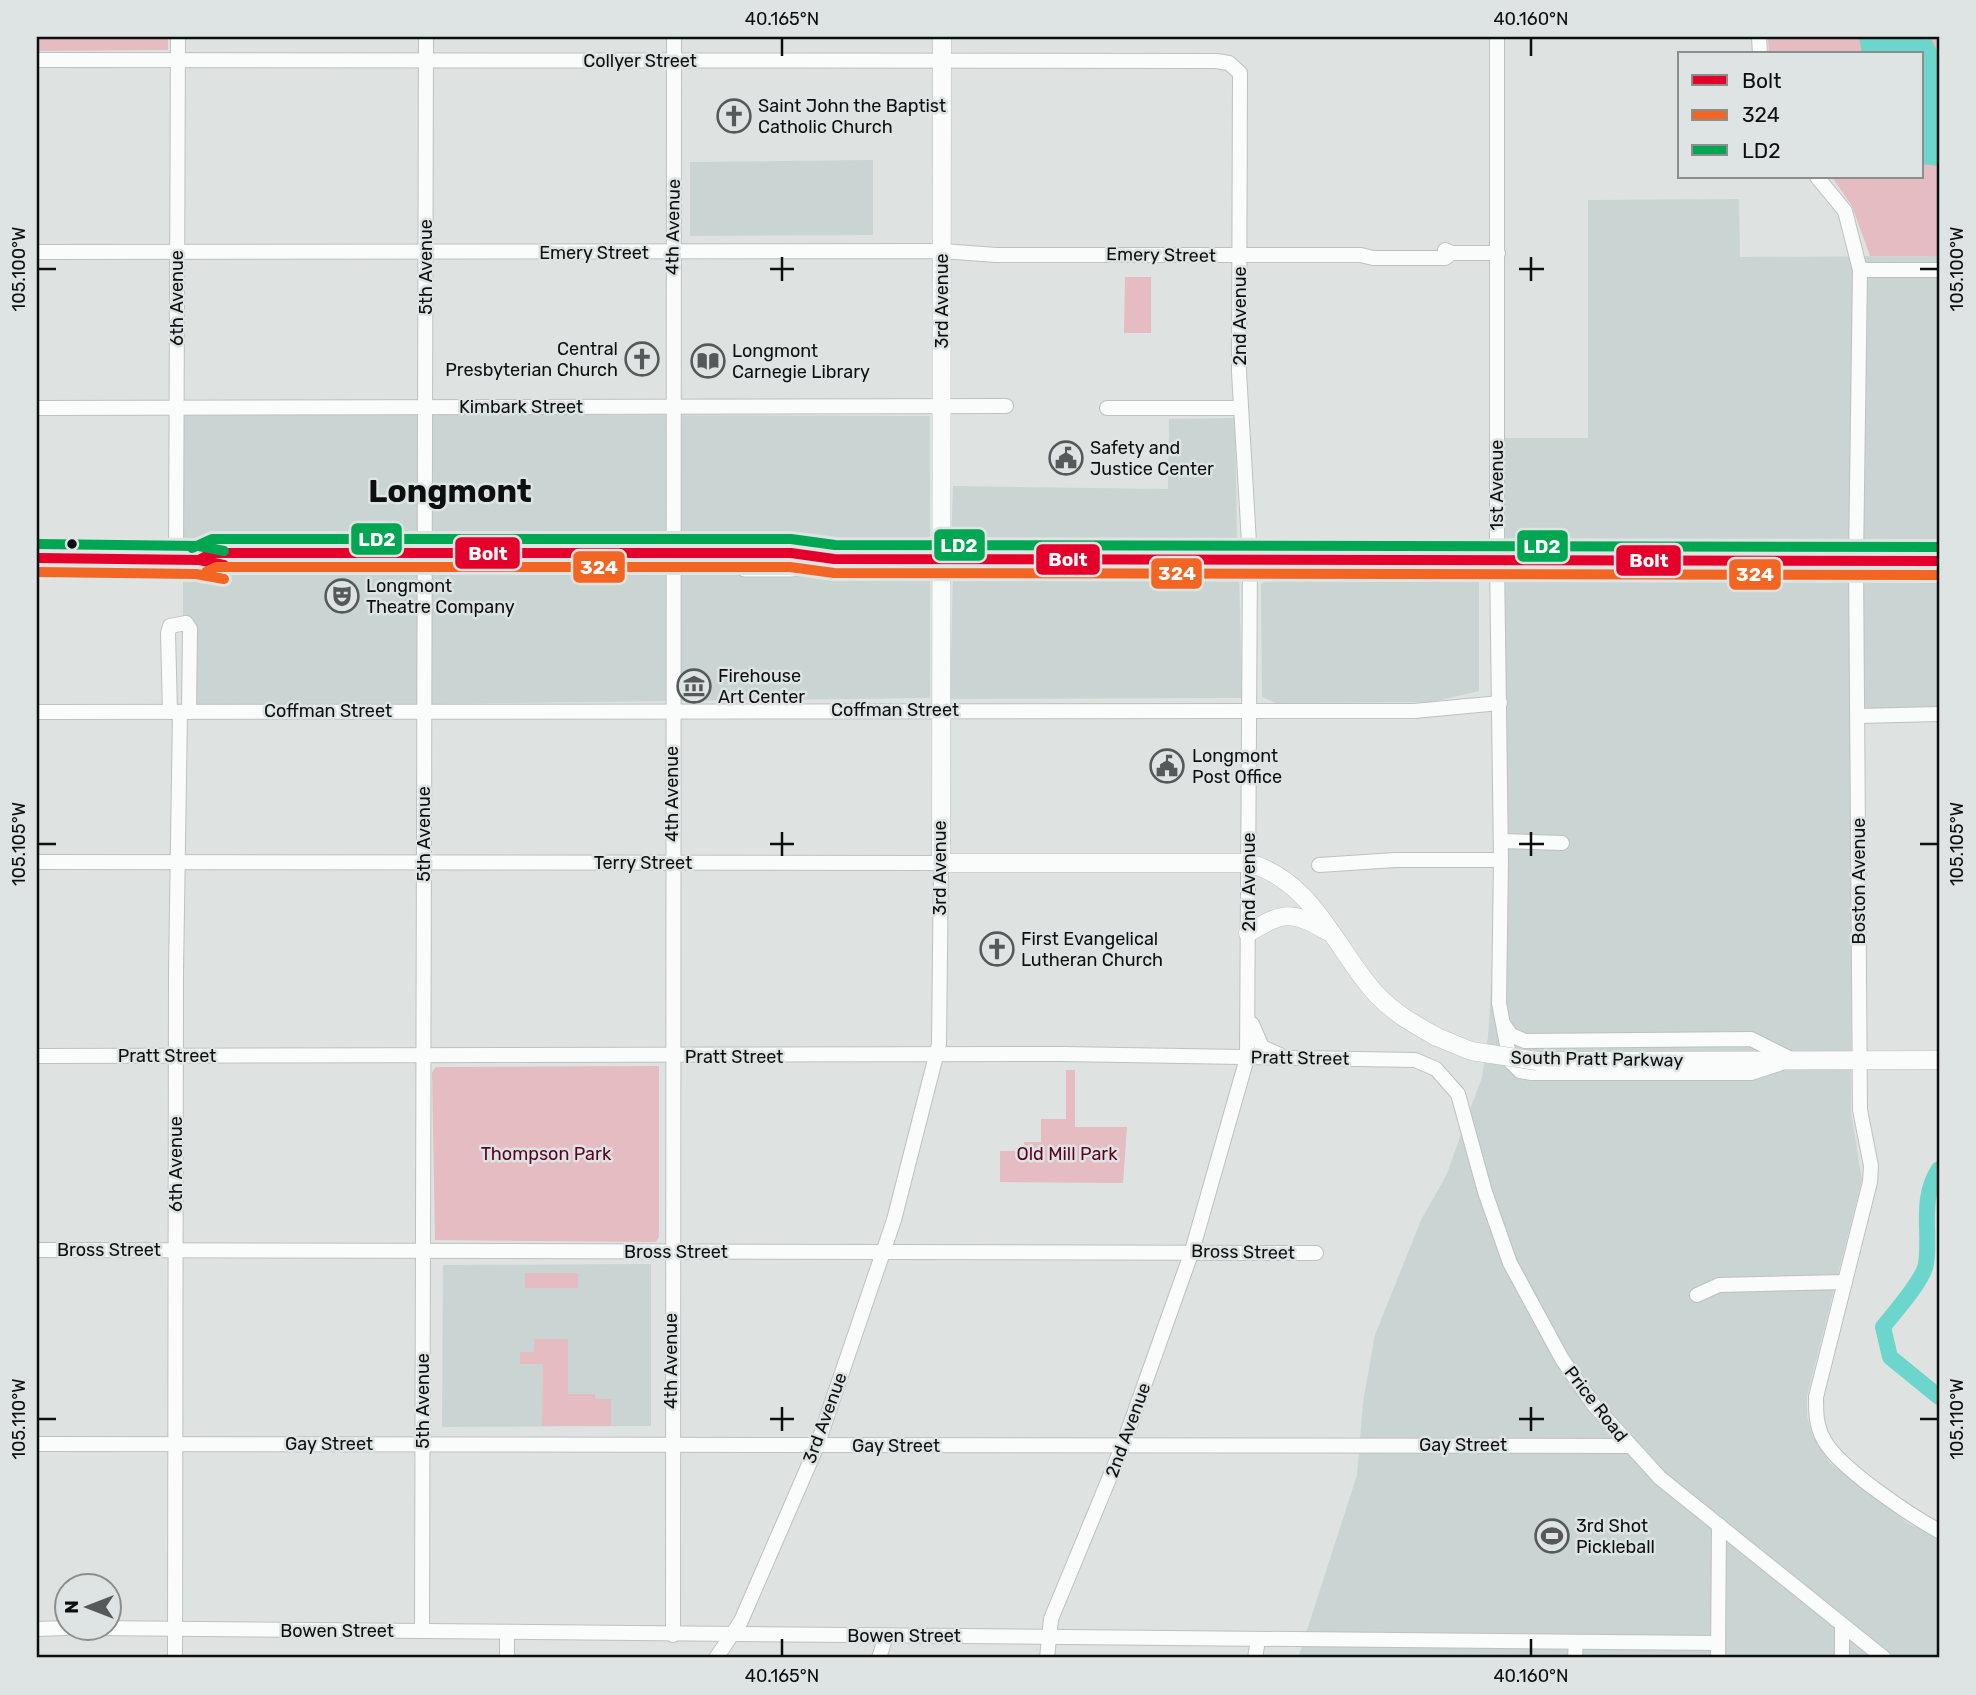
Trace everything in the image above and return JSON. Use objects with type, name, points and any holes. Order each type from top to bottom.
[{"type":"highway","points":[[37,558],[176,559],[199,560],[212,565],[425,560],[672,561],[791,567],[834,559],[1939,561]]},
{"type":"main road","name":"3rd Avenue","points":[[941,863],[942,37]]},
{"type":"main road","name":"Terry Street","points":[[941,863],[1249,863]]},
{"type":"main road","name":"South Pratt Parkway","points":[[1249,863],[1273,872],[1296,887],[1392,1010],[1437,1037],[1471,1051],[1537,1061],[1939,1059]]},
{"type":"main road","points":[[1248,933],[1272,918],[1290,915],[1299,916],[1336,941]]},
{"type":"street","name":"6th Avenue","points":[[176,559],[178,37]]},
{"type":"street","name":"5th Avenue","points":[[422,1631],[426,37]]},
{"type":"street","name":"4th Avenue","points":[[673,1635],[671,1444],[674,37]]},
{"type":"street","name":"1st Avenue","points":[[1497,37],[1497,560],[1501,841],[1494,860],[1500,1017],[1510,1061],[1520,1071],[1531,1073],[1751,1073],[1793,1060]]},
{"type":"street","name":"Collyer Street","points":[[37,60],[1216,61],[1230,63],[1240,73]]},
{"type":"street","name":"2nd Avenue","points":[[1047,1658],[1047,1637],[1051,1619],[1123,1445],[1192,1251],[1255,1054],[1248,1010],[1251,561],[1241,408],[1240,73]]},
{"type":"street","name":"Boston Avenue","points":[[1818,178],[1845,211],[1860,270],[1856,561],[1860,1110],[1871,1166],[1870,1182],[1816,1397],[1819,1431],[1836,1456],[1913,1517],[1939,1531]]},
{"type":"street","name":"Emery Street","points":[[37,252],[942,251],[996,255],[1240,256],[1361,255],[1374,250],[1498,253]]},
{"type":"street","points":[[1860,270],[1939,270]]},
{"type":"street","name":"Kimbark Street","points":[[37,408],[1006,406]]},
{"type":"street","points":[[1107,408],[1241,408]]},
{"type":"street","name":"6th Avenue","points":[[175,1658],[179,712],[190,629],[186,623],[170,626],[167,633],[179,712]]},
{"type":"street","name":"Coffman Street","points":[[37,712],[1414,711],[1500,703]]},
{"type":"street","points":[[1859,716],[1939,714]]},
{"type":"street","points":[[1501,841],[1562,843]]},
{"type":"street","points":[[1319,865],[1395,860],[1494,860]]},
{"type":"street","name":"Terry Street","points":[[37,862],[941,863]]},
{"type":"street","name":"3rd Avenue","points":[[716,1658],[734,1633],[817,1446],[884,1252],[937,1056],[941,863]]},
{"type":"street","points":[[1248,1010],[1262,1047],[1269,1053],[1295,1059]]},
{"type":"street","points":[[1500,1017],[1511,1035],[1518,1040],[1751,1039],[1793,1060]]},
{"type":"street","name":"Pratt Street","points":[[37,1056],[1255,1054],[1295,1059],[1407,1059],[1429,1065]]},
{"type":"street","name":"Price Road","points":[[1429,1065],[1448,1079],[1465,1110],[1499,1235],[1534,1312],[1562,1359],[1628,1446],[1660,1478],[1884,1658]]},
{"type":"street","name":"Bross Street","points":[[37,1250],[1316,1253]]},
{"type":"street","points":[[1697,1295],[1719,1285],[1845,1282]]},
{"type":"street","name":"Gay Street","points":[[37,1444],[1628,1446]]},
{"type":"street","points":[[1719,1525],[1719,1654]]},
{"type":"street","points":[[1842,1625],[1842,1658]]},
{"type":"street","name":"Bowen Street","points":[[122,1629],[1576,1642],[1719,1654]]},
{"type":"street","points":[[507,1634],[507,1658]]},
{"type":"street","points":[[879,1658],[886,1636]]},
{"type":"street","points":[[1255,1658],[1258,1640]]},
{"type":"street","points":[[1575,1658],[1576,1642]]},
{"type":"shaded area","points":[[873,160],[873,235],[690,236],[690,162]]},
{"type":"shaded area","points":[[1739,199],[1740,257],[1939,256],[1939,707],[1851,711],[1851,1112],[1862,1180],[1807,1396],[1807,1415],[1812,1435],[1830,1463],[1909,1524],[1939,1534],[1939,1658],[1298,1658],[1357,1475],[1363,1402],[1375,1335],[1422,1218],[1446,1176],[1482,1077],[1488,1037],[1495,928],[1490,438],[1588,438],[1588,200]]},
{"type":"shaded area","points":[[183,414],[930,416],[930,698],[183,707]]},
{"type":"shaded area","points":[[1235,418],[1237,546],[951,546],[953,486],[1168,489],[1169,419]]},
{"type":"shaded area","points":[[1239,569],[1242,698],[950,699],[953,570]]},
{"type":"shaded area","points":[[1276,571],[1479,577],[1479,691],[1432,702],[1275,703],[1262,697],[1261,585]]},
{"type":"shaded area","points":[[651,1264],[651,1426],[442,1427],[443,1265]]},
{"type":"green space","points":[[37,37],[168,37],[168,50],[37,51]]},
{"type":"green space","points":[[1768,37],[1939,37],[1939,256],[1870,256],[1852,206],[1833,178],[1924,178],[1924,52],[1769,52]]},
{"type":"green space","points":[[1125,277],[1151,277],[1151,333],[1124,333]]},
{"type":"green space","name":"Thompson Park","points":[[659,1066],[659,1237],[656,1242],[435,1240],[432,1072],[436,1067]]},
{"type":"green space","name":"Old Mill Park","points":[[1066,1070],[1075,1070],[1075,1127],[1127,1127],[1123,1183],[1000,1182],[1000,1151],[1023,1151],[1024,1142],[1041,1142],[1041,1119],[1066,1119]]},
{"type":"green space","points":[[525,1273],[578,1273],[578,1288],[525,1288]]},
{"type":"green space","points":[[534,1339],[568,1339],[568,1394],[595,1394],[595,1399],[611,1399],[611,1426],[542,1426],[543,1364],[520,1364],[520,1352],[534,1352]]},
{"type":"water","points":[[1859,37],[1930,37],[1939,54],[1939,166],[1924,164],[1924,52],[1862,52]]},
{"type":"waterway","points":[[1939,1169],[1933,1180],[1927,1204],[1927,1252],[1924,1271],[1908,1297],[1883,1327],[1890,1357],[1939,1397]]},
{"type":"transit line","name":"LD2","points":[[192,548],[212,539],[791,539],[835,545],[1939,547]]},
{"type":"transit line","name":"LD2","points":[[37,544],[199,546],[224,551]]},
{"type":"transit line","name":"Bolt","points":[[199,560],[212,553],[791,553],[834,559],[1939,561]]},
{"type":"transit line","name":"Bolt","points":[[37,558],[199,560],[224,565]]},
{"type":"transit line","name":"324","points":[[206,572],[216,567],[790,567],[834,573],[1939,575]]},
{"type":"transit line","name":"324","points":[[37,572],[196,574],[224,579]]},
{"type":"place","name":"Saint John the Baptist Catholic Church","points":[[734,116]]},
{"type":"place","name":"Central Presbyterian Church","points":[[642,359]]},
{"type":"place","name":"Longmont Carnegie Library","points":[[708,361]]},
{"type":"place","name":"Safety and Justice Center","points":[[1066,458]]},
{"type":"place","name":"Longmont Theatre Company","points":[[342,596]]},
{"type":"place","name":"Firehouse Art Center","points":[[694,686]]},
{"type":"place","name":"Longmont Post Office","points":[[1167,766]]},
{"type":"place","name":"First Evangelical Lutheran Church","points":[[997,949]]},
{"type":"place","name":"3rd Shot Pickleball","points":[[1552,1536]]},
{"type":"district","name":"Longmont","points":[[450,491]]}]
